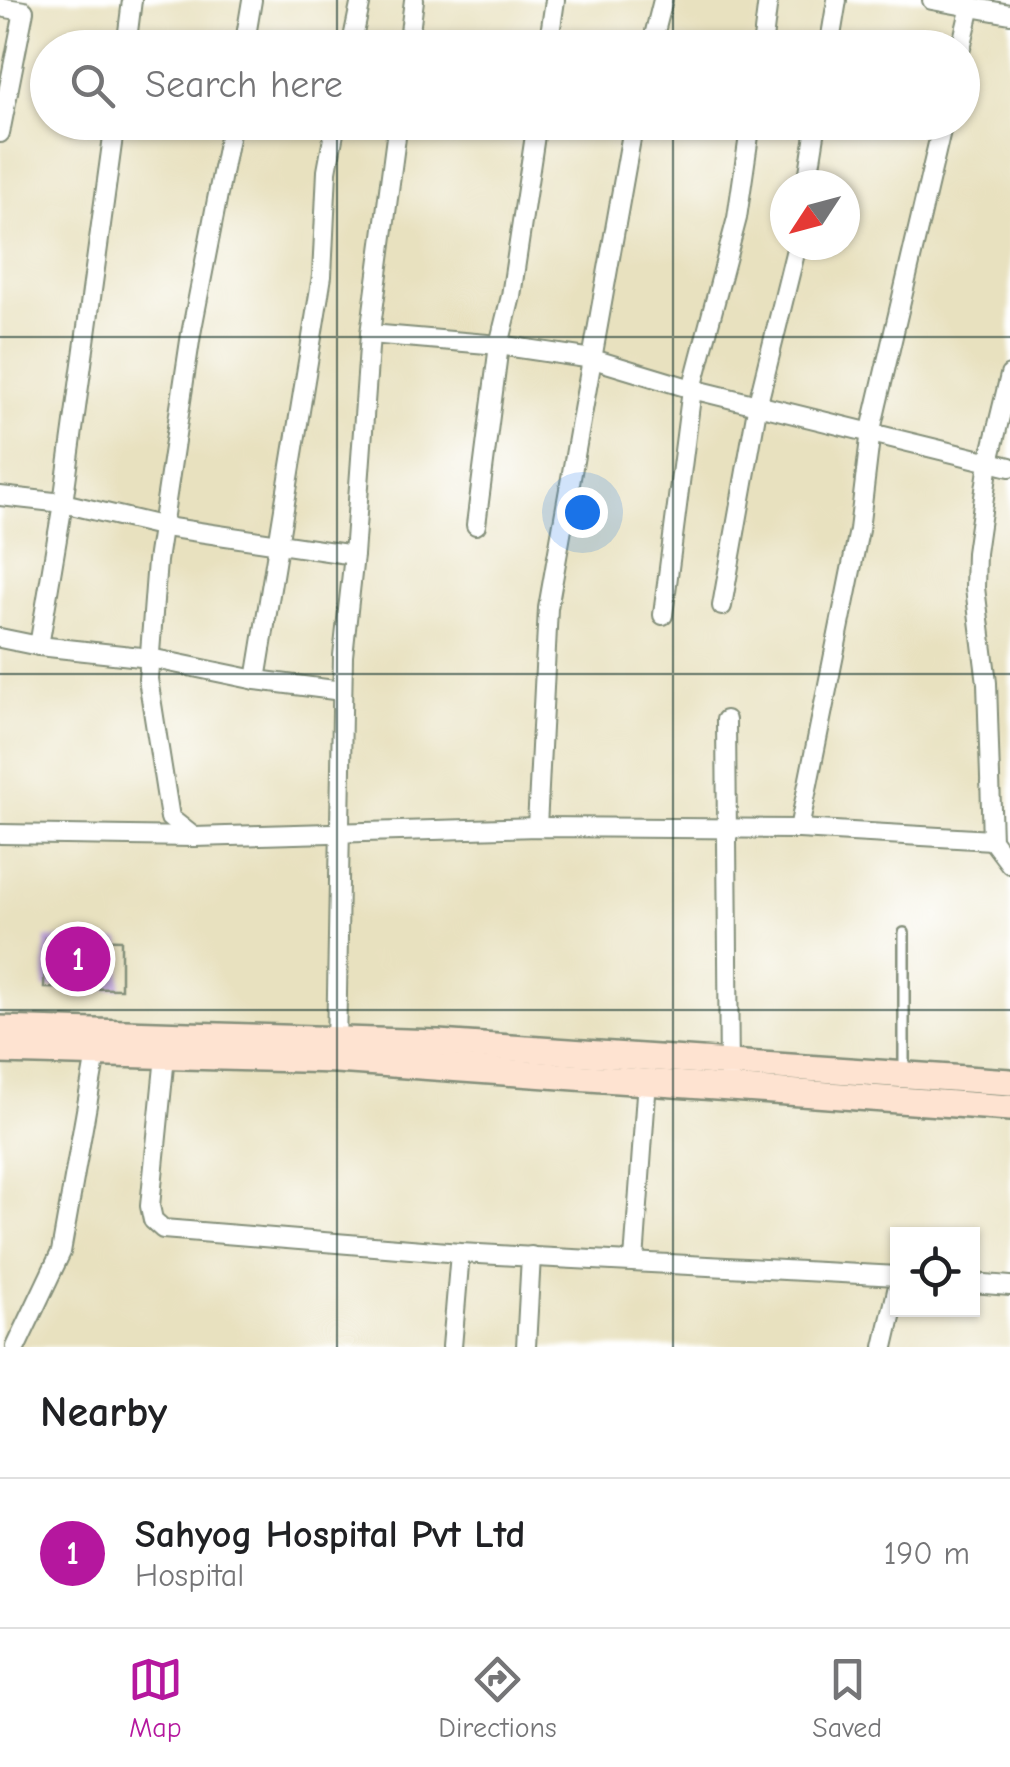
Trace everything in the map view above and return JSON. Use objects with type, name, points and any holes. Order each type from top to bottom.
[{"type":"main road","points":[[0,1029],[729,1074],[1010,1108]]},
{"type":"main road","points":[[0,1051],[165,1056],[336,1049],[647,1080],[729,1074],[904,1074],[1010,1082]]},
{"type":"street","points":[[128,30],[132,0]]},
{"type":"street","points":[[247,30],[252,0]]},
{"type":"street","points":[[355,30],[361,0]]},
{"type":"street","points":[[410,30],[414,0]]},
{"type":"street","points":[[551,30],[555,0]]},
{"type":"street","points":[[656,30],[663,0]]},
{"type":"street","points":[[764,30],[768,0]]},
{"type":"street","points":[[832,30],[837,0]]},
{"type":"street","points":[[935,0],[1010,14]]},
{"type":"street","points":[[965,30],[971,6]]},
{"type":"street","points":[[0,7],[24,11],[0,133]]},
{"type":"street","points":[[38,646],[63,502],[113,140]]},
{"type":"street","points":[[194,837],[170,818],[148,678],[157,561],[191,334],[229,140]]},
{"type":"street","points":[[256,680],[322,276],[326,171],[332,140]]},
{"type":"street","points":[[336,1049],[342,656],[354,555],[370,334],[396,140]]},
{"type":"street","points":[[476,525],[499,346],[511,296],[534,140]]},
{"type":"street","points":[[537,827],[548,608],[631,140]]},
{"type":"street","points":[[663,615],[692,388],[737,218],[748,140]]},
{"type":"street","points":[[809,170],[814,140]]},
{"type":"street","points":[[799,829],[859,530],[871,430],[939,140]]},
{"type":"street","points":[[722,606],[758,404],[793,260]]},
{"type":"street","points":[[370,334],[499,346],[593,360],[1010,467]]},
{"type":"street","points":[[1010,376],[989,462],[976,553],[987,684],[992,840],[1010,864]]},
{"type":"street","points":[[0,496],[63,502],[164,527],[354,555]]},
{"type":"street","points":[[0,638],[150,658],[256,680],[342,691]]},
{"type":"street","points":[[726,720],[729,1074]]},
{"type":"street","points":[[0,834],[194,837],[537,827],[799,829],[992,840]]},
{"type":"street","points":[[16,1347],[61,1252],[96,1054]]},
{"type":"street","points":[[165,1056],[150,1206],[153,1220],[164,1228],[460,1252],[890,1276]]},
{"type":"street","points":[[634,1261],[647,1080]]},
{"type":"street","points":[[452,1347],[460,1252]]},
{"type":"street","points":[[526,1347],[531,1256]]},
{"type":"street","points":[[980,1284],[1010,1286]]},
{"type":"street","points":[[884,1347],[891,1317]]},
{"type":"lane","points":[[904,934],[904,1074]]},
{"type":"building","points":[[45,938],[121,940],[121,989],[44,988]]},
{"type":"place","name":"Sahyog Hospital Pvt Ltd","points":[[78,959]]}]
